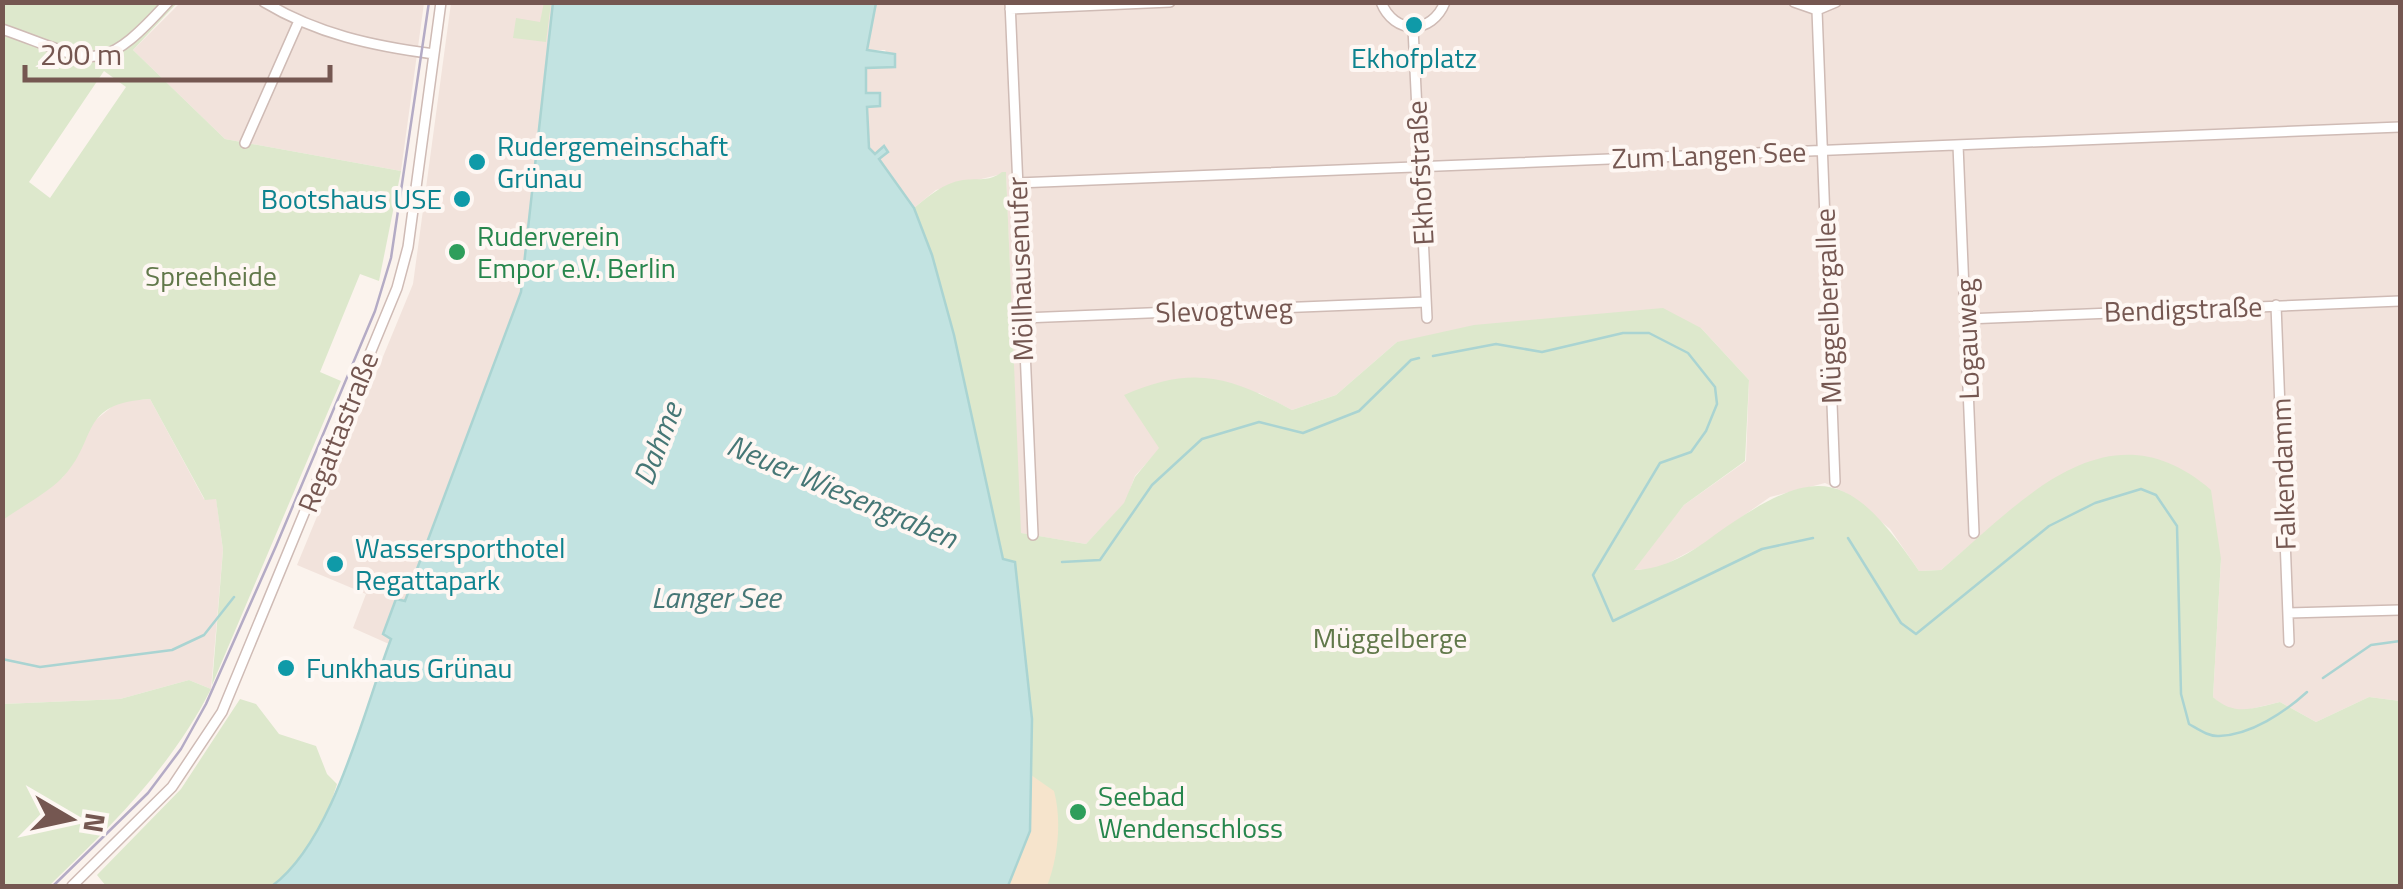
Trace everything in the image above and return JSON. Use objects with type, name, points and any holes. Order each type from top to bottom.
[{"type":"street","points":[[2,29],[64,51],[107,58],[121,50],[168,2]]},
{"type":"street","points":[[264,2],[298,23],[350,40],[434,54]]},
{"type":"street","name":"Regattastraße","points":[[72,886],[172,787],[205,740],[231,692],[397,288],[408,247],[441,2]]},
{"type":"street","points":[[1010,6],[1170,2]]},
{"type":"street","points":[[1381,2],[1394,22],[1413,28],[1434,21],[1446,2]]},
{"type":"street","points":[[1794,2],[1817,10],[1836,2]]},
{"type":"street","name":"Möllhausenufer","points":[[1010,6],[1032,535]]},
{"type":"street","name":"Müggelbergallee","points":[[1817,10],[1835,482]]},
{"type":"street","points":[[245,143],[298,23]]},
{"type":"street","name":"Ekhofstraße","points":[[1413,28],[1427,318]]},
{"type":"street","name":"Zum Langen See","points":[[1017,183],[2400,127]]},
{"type":"street","name":"Logauweg","points":[[1958,145],[1974,533]]},
{"type":"street","name":"Bendigstraße","points":[[1966,319],[2401,301]]},
{"type":"street","name":"Slevogtweg","points":[[1022,318],[1426,302]]},
{"type":"street","name":"Falkendamm","points":[[2276,306],[2289,642]]},
{"type":"street","points":[[2288,613],[2400,610]]},
{"type":"shaded area","points":[[180,3],[424,3],[401,171],[225,139],[133,50]]},
{"type":"shaded area","points":[[451,3],[553,3],[521,292],[404,602],[396,600],[384,634],[392,638],[389,644],[353,628],[366,594],[297,565],[413,284]]},
{"type":"shaded area","points":[[876,3],[2400,3],[2400,701],[2369,697],[2316,722],[2280,702],[2238,712],[2225,708],[2213,697],[2221,559],[2059,479],[2018,504],[1941,570],[1919,571],[1890,529],[1846,493],[1825,483],[1770,497],[1702,545],[1657,569],[1632,570],[1684,505],[1746,461],[1749,380],[1701,328],[1397,342],[1336,395],[1292,410],[1259,393],[1160,448],[1135,476],[1125,503],[1086,544],[1020,533],[1006,173],[936,190],[914,208],[878,159],[888,151],[884,146],[875,154],[869,148],[866,67],[895,67],[885,50],[867,50]]},
{"type":"shaded area","points":[[150,399],[204,499],[216,498],[223,550],[211,689],[189,680],[120,699],[3,704],[2,520],[63,477],[93,422],[119,401]]},
{"type":"green space","points":[[544,2],[551,3],[546,42],[513,38],[516,18],[540,22]]},
{"type":"green space","name":"Spreeheide","points":[[3,3],[177,3],[133,50],[225,139],[401,171],[379,281],[360,274],[320,372],[341,381],[212,685],[223,550],[216,499],[205,500],[150,399],[127,402],[100,416],[62,478],[3,520]],"holes":[[[104,71],[126,87],[50,198],[29,182]]]},
{"type":"green space","name":"Müggelberge","points":[[1006,172],[1021,533],[1086,544],[1124,503],[1135,477],[1159,448],[1124,395],[1148,386],[1170,380],[1210,378],[1248,389],[1292,410],[1336,395],[1397,342],[1474,325],[1663,308],[1701,328],[1749,380],[1745,461],[1684,505],[1634,570],[1677,559],[1780,495],[1806,487],[1829,487],[1850,495],[1872,511],[1919,571],[1941,570],[2035,491],[2068,471],[2102,458],[2137,455],[2173,465],[2211,490],[2221,559],[2213,697],[2237,709],[2280,702],[2316,722],[2369,697],[2400,701],[2400,886],[1008,886],[1030,831],[1032,719],[1015,563],[1003,559],[954,335],[914,208],[949,184]]},
{"type":"green space","points":[[189,680],[211,689],[178,745],[139,794],[49,886],[3,886],[3,704],[120,699]]},
{"type":"green space","points":[[240,699],[256,704],[279,734],[316,746],[327,774],[337,784],[320,828],[305,853],[272,886],[106,886],[97,875],[181,789]]},
{"type":"sand","points":[[1031,775],[1054,791],[1058,839],[1054,863],[1047,886],[1008,886],[1030,831]]},
{"type":"water","name":"Langer See","points":[[553,2],[876,3],[867,50],[895,54],[895,67],[866,68],[866,93],[880,93],[880,106],[867,107],[869,148],[875,154],[884,146],[888,152],[879,159],[914,208],[932,255],[954,335],[1003,559],[1015,562],[1032,719],[1030,831],[1008,886],[272,886],[294,865],[330,807],[391,639],[383,634],[396,599],[405,601],[521,292]]},
{"type":"waterway","points":[[1433,356],[1496,344],[1542,352],[1623,333],[1649,333],[1688,353],[1715,387],[1717,404],[1706,431],[1691,452],[1660,463],[1593,575],[1613,621],[1762,549],[1813,538]]},
{"type":"waterway","points":[[1062,562],[1100,560],[1152,485],[1202,439],[1259,422],[1303,433],[1359,411],[1411,360],[1419,358]]},
{"type":"waterway","points":[[1848,538],[1901,623],[1916,634],[2049,526],[2095,503],[2141,489],[2156,495],[2177,526],[2181,694],[2189,724],[2215,736],[2243,732],[2278,714],[2307,692]]},
{"type":"waterway","points":[[2,659],[40,667],[172,650],[204,635],[234,597]]},
{"type":"waterway","points":[[2323,678],[2371,645],[2400,641]]},
{"type":"tram line","points":[[53,886],[148,793],[181,749],[206,704],[276,546],[375,311],[391,258],[429,2]]},
{"type":"place","name":"Ekhofplatz","points":[[1414,25]]},
{"type":"place","name":"Rudergemeinschaft Grünau","points":[[477,162]]},
{"type":"place","name":"Bootshaus USE","points":[[462,199]]},
{"type":"place","name":"Ruderverein Empor e.V. Berlin","points":[[457,252]]},
{"type":"place","name":"Wassersporthotel Regattapark","points":[[335,564]]},
{"type":"place","name":"Funkhaus Grünau","points":[[286,668]]},
{"type":"place","name":"Seebad Wendenschloss","points":[[1078,812]]},
{"type":"water label","name":"Dahme","points":[[658,444]]},
{"type":"water label","name":"Neuer Wiesengraben","points":[[842,492]]}]
